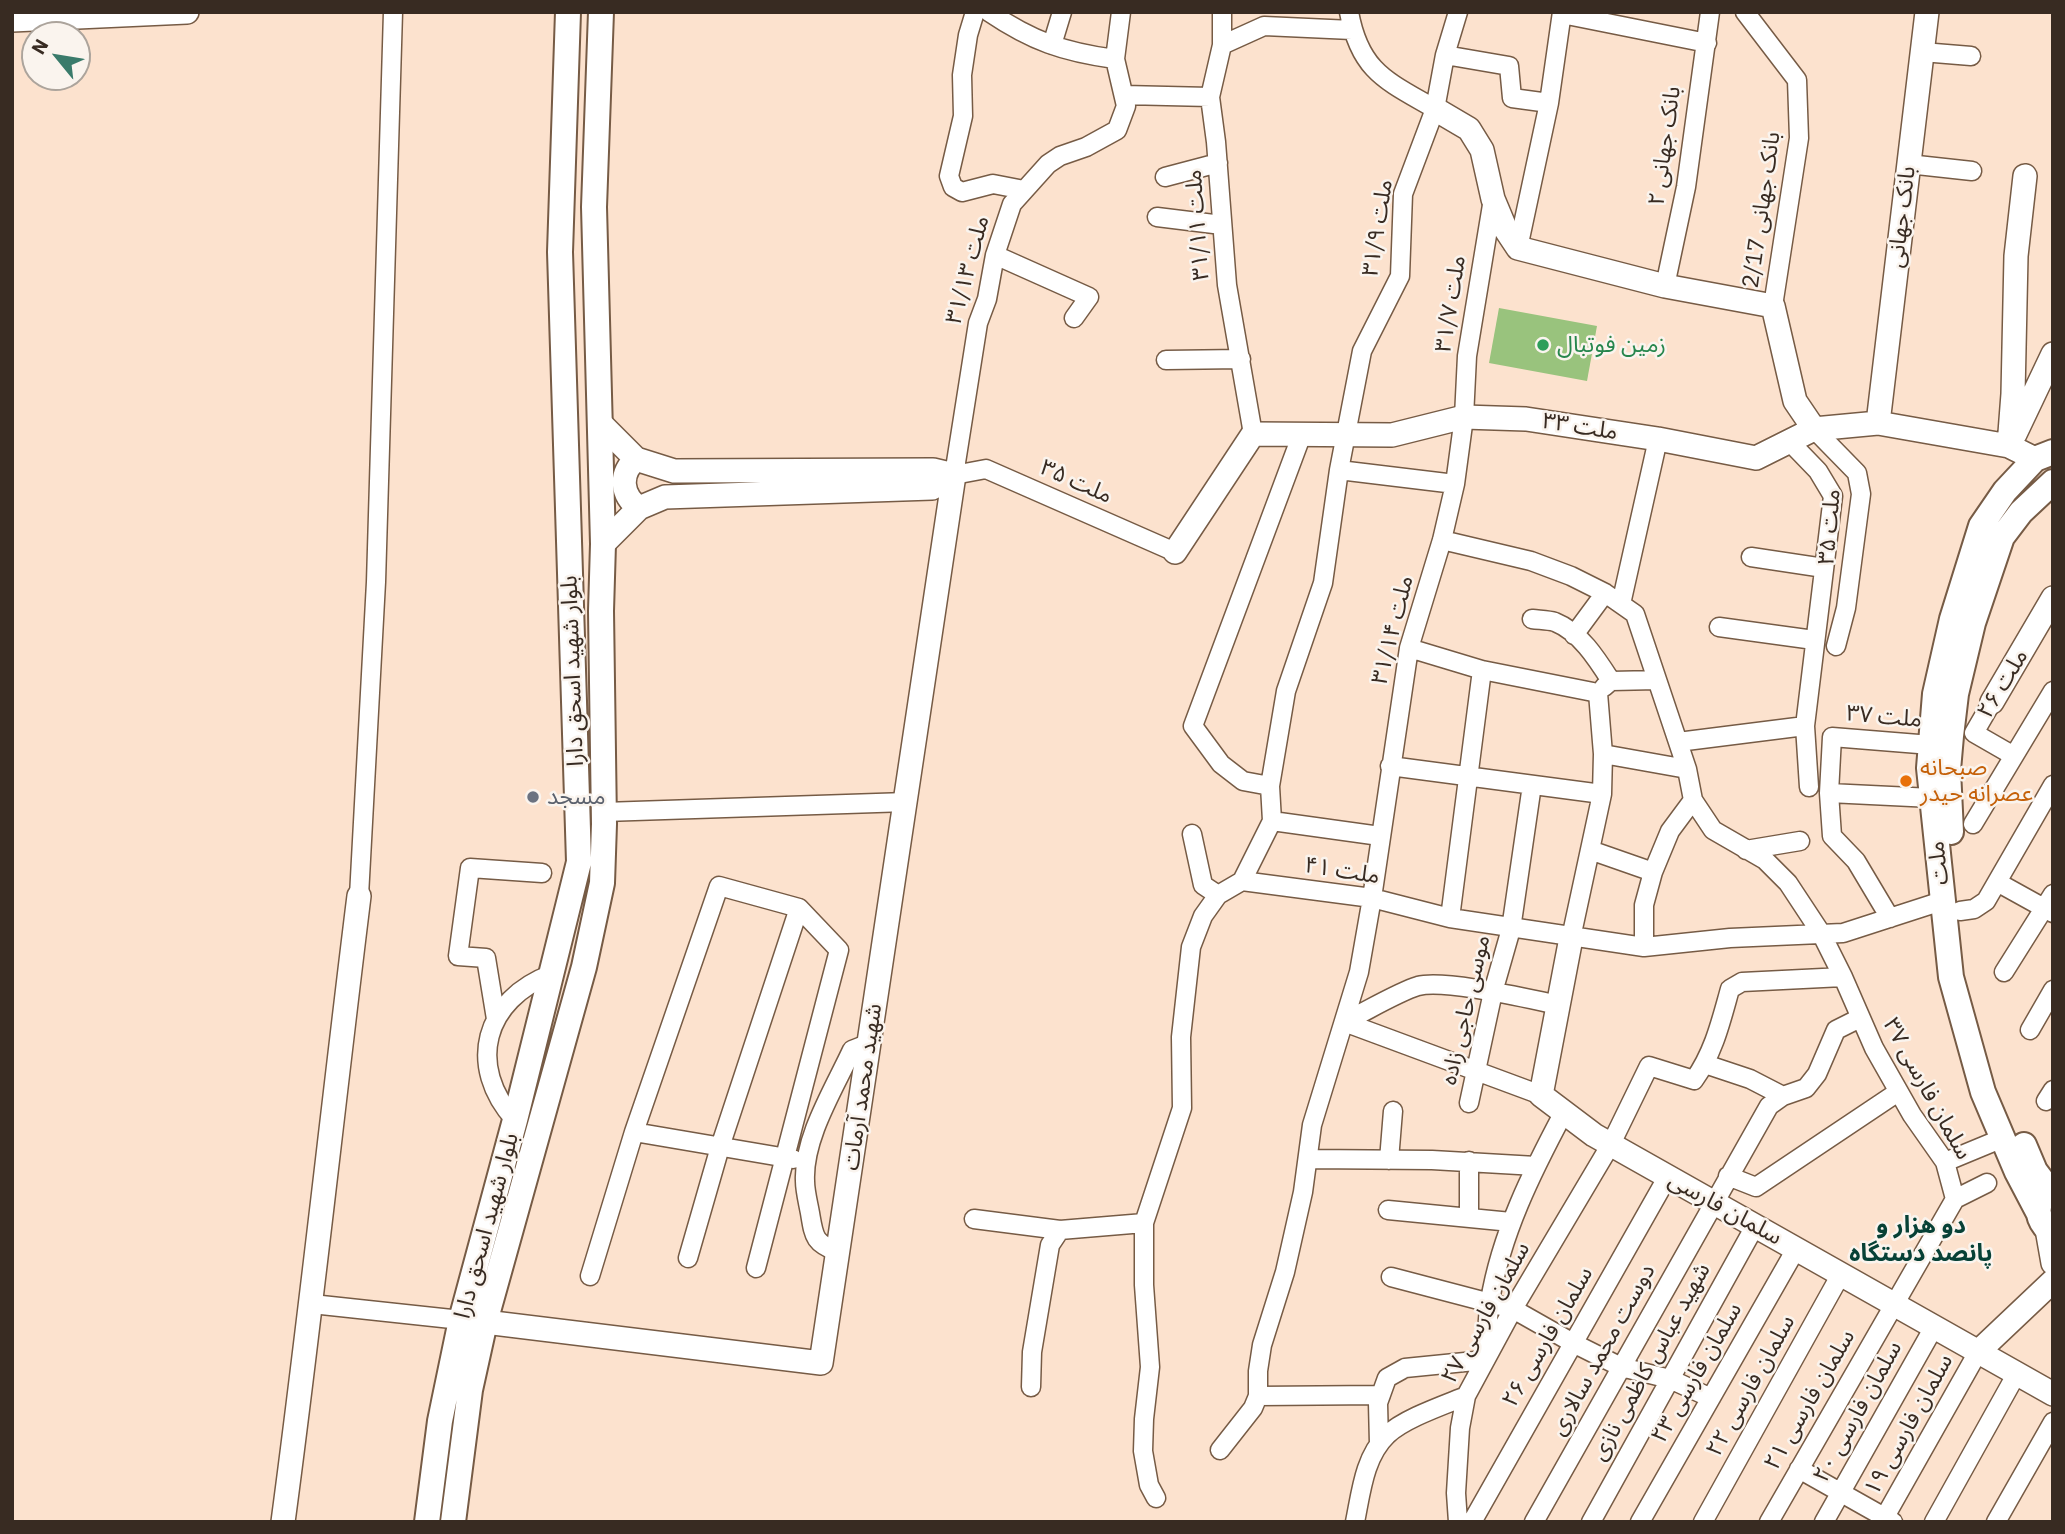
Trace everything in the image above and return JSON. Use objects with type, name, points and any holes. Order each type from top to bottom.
[{"type":"main road","name":"بلوار شهید اسحق دارا","points":[[453,1522],[470,1390],[473,1321],[515,1120],[579,862],[560,252],[568,12]]},
{"type":"main road","name":"بلوار شهید اسحق دارا","points":[[426,1522],[440,1422],[473,1321],[503,1252],[566,1035],[602,883],[603,544],[594,207],[601,12]]},
{"type":"main road","name":"ملت","points":[[2044,455],[2005,491],[1981,526],[1952,619],[1940,674],[1929,768],[1951,906],[1968,976],[2000,1090],[2035,1171],[2049,1213]]},
{"type":"main road","name":"ملت","points":[[2049,1213],[2003,1138],[1983,1092],[1951,977],[1952,854],[1948,770],[1956,694],[1973,623],[2002,537],[2021,512],[2053,482]]},
{"type":"main road","points":[[538,1029],[566,1035]]},
{"type":"street","points":[[12,20],[187,12]]},
{"type":"street","points":[[284,1522],[359,896],[376,582],[393,12]]},
{"type":"street","points":[[975,12],[968,35],[962,75],[963,116],[949,176],[953,187],[962,191],[993,184],[1024,190]]},
{"type":"street","points":[[989,12],[1052,46],[1073,53],[1115,59]]},
{"type":"street","points":[[1052,46],[1062,12]]},
{"type":"street","name":"ملت ۳۱/۱۳","points":[[954,475],[978,323],[987,299],[995,255],[1012,204],[1048,164],[1117,130],[1126,106],[1115,59],[1121,12]]},
{"type":"street","name":"ملت ۳۱/۱۱","points":[[1222,12],[1222,46],[1210,97],[1227,285],[1253,433]]},
{"type":"street","points":[[1349,12],[1352,30],[1367,63],[1380,77],[1469,129],[1482,150],[1493,199],[1506,230],[1518,248],[1665,286],[1773,306],[1795,401],[1814,429]]},
{"type":"street","name":"ملت ۳۱/۹","points":[[1270,786],[1286,691],[1323,583],[1339,470],[1362,351],[1400,276],[1403,194],[1435,109],[1458,12]]},
{"type":"street","name":"بانک جهانی ۲","points":[[1665,286],[1686,187],[1710,12]]},
{"type":"street","name":"بانک جهانی 2/17","points":[[1745,12],[1797,80],[1799,138],[1773,306]]},
{"type":"street","name":"بانک جهانی","points":[[1878,423],[1927,12]]},
{"type":"street","points":[[1518,248],[1549,103],[1562,13],[1640,21],[1707,43]]},
{"type":"street","points":[[1222,46],[1264,26],[1352,30]]},
{"type":"street","points":[[1922,52],[1971,55]]},
{"type":"street","points":[[1446,54],[1509,66],[1512,98],[1549,103]]},
{"type":"street","points":[[1124,95],[1210,97]]},
{"type":"street","points":[[1165,177],[1218,163]]},
{"type":"street","points":[[1908,164],[1972,172]]},
{"type":"street","points":[[2009,446],[2016,256],[2025,176]]},
{"type":"street","name":"ملت ۳۱/۷","points":[[1464,417],[1467,356],[1493,199]]},
{"type":"street","points":[[1157,217],[1222,225]]},
{"type":"street","points":[[995,255],[1089,297],[1074,318]]},
{"type":"street","points":[[2009,446],[2053,354]]},
{"type":"street","points":[[1166,360],[1241,359]]},
{"type":"street","name":"ملت ۳۳","points":[[1253,433],[1392,435],[1464,417],[1526,419],[1658,439],[1756,458],[1814,429],[1878,423],[2009,446],[2044,455]]},
{"type":"street","name":"ملت ۳۱/۱۴","points":[[1258,1396],[1262,1345],[1285,1272],[1308,1159],[1312,1125],[1359,972],[1409,648],[1442,540],[1455,484],[1464,417]]},
{"type":"street","points":[[600,423],[642,462],[674,471],[933,470],[954,475]]},
{"type":"street","name":"ملت ۳۵","points":[[1814,429],[1857,473],[1861,494],[1846,608],[1836,646]]},
{"type":"street","points":[[1175,552],[1253,433]]},
{"type":"street","points":[[1156,1498],[1149,1485],[1143,1451],[1150,1367],[1144,1285],[1144,1223],[1182,1108],[1181,1037],[1191,947],[1203,916],[1218,895],[1242,881],[1272,821],[1270,786],[1243,781],[1221,764],[1193,726],[1303,434]]},
{"type":"street","points":[[1621,604],[1658,439]]},
{"type":"street","points":[[1789,442],[1818,471],[1833,496],[1805,726],[1809,787]]},
{"type":"street","points":[[642,462],[630,483],[634,496],[642,506]]},
{"type":"street","name":"ملت ۳۵","points":[[954,475],[986,470],[1175,552]]},
{"type":"street","points":[[1339,470],[1455,484]]},
{"type":"street","points":[[603,544],[642,506],[665,497],[932,488],[954,475]]},
{"type":"street","name":"شهید محمد آرمات","points":[[473,1321],[821,1363],[954,475]]},
{"type":"street","points":[[1442,540],[1531,561],[1571,576],[1605,593],[1635,614],[1687,769],[1693,800],[1670,831],[1653,872],[1644,905],[1644,947]]},
{"type":"street","points":[[1751,557],[1824,568]]},
{"type":"street","points":[[1574,635],[1605,593]]},
{"type":"street","name":"ملت ۲۶","points":[[2014,755],[1974,733],[2053,598]]},
{"type":"street","points":[[1344,1022],[1541,1095],[1602,794],[1604,687],[1597,658],[1574,635],[1555,622],[1532,619]]},
{"type":"street","points":[[1719,627],[1814,640]]},
{"type":"street","points":[[1409,648],[1482,670],[1604,687],[1657,680]]},
{"type":"street","points":[[1450,918],[1482,670]]},
{"type":"street","points":[[1973,824],[2053,691]]},
{"type":"street","points":[[1678,742],[1805,726]]},
{"type":"street","name":"ملت ۳۷","points":[[1829,793],[1832,737],[1931,745]]},
{"type":"street","points":[[1603,754],[1687,769]]},
{"type":"street","points":[[1391,766],[1602,794]]},
{"type":"street","name":"موسی حاجی زاده","points":[[1469,1104],[1493,992],[1511,929],[1532,785]]},
{"type":"street","name":"ملت ۴۱","points":[[1242,881],[1372,898],[1450,918],[1511,929],[1644,947],[1730,938],[1843,933],[1890,918],[1951,906],[1974,909],[1986,901],[2053,785]]},
{"type":"street","points":[[1890,918],[1856,861],[1832,836],[1829,793],[1932,799]]},
{"type":"street","name":"سلمان فارسی ۳۷","points":[[1693,800],[1713,830],[1765,860],[1787,883],[1821,933],[1898,1092],[1945,1162],[1955,1199],[1895,1303]]},
{"type":"street","points":[[604,812],[906,802]]},
{"type":"street","points":[[1272,821],[1380,836]]},
{"type":"street","points":[[1192,834],[1203,885],[1218,895]]},
{"type":"street","points":[[1746,850],[1800,841]]},
{"type":"street","points":[[1590,850],[1653,872]]},
{"type":"street","points":[[496,1019],[486,958],[458,956],[470,868],[541,873]]},
{"type":"street","points":[[1997,881],[2050,905],[2004,972]]},
{"type":"street","points":[[590,1276],[634,1132],[719,886],[799,908],[839,950],[756,1268]]},
{"type":"street","points":[[688,1258],[720,1147],[799,908]]},
{"type":"street","points":[[515,1120],[503,1106],[488,1073],[489,1036],[506,1003],[519,990],[552,974]]},
{"type":"street","points":[[1783,1096],[1750,1079],[1705,1064],[1717,1038],[1730,989],[1742,982],[1843,977]]},
{"type":"street","points":[[1344,1022],[1419,986],[1446,986],[1493,992],[1559,1005]]},
{"type":"street","points":[[2030,1030],[2053,990]]},
{"type":"street","name":"دوست محمد سالاری","points":[[1534,1522],[1769,1106],[1783,1096],[1806,1087],[1817,1074],[1836,1030],[1860,1018]]},
{"type":"street","points":[[838,1252],[822,1246],[814,1237],[804,1180],[810,1140],[852,1051],[870,1043]]},
{"type":"street","name":"سلمان فارسی ۲۷","points":[[1458,1522],[1456,1493],[1466,1396],[1485,1360],[1611,1144],[1649,1066],[1694,1080],[1705,1064]]},
{"type":"street","points":[[1728,1176],[1755,1187],[1898,1092]]},
{"type":"street","name":"سلمان فارسی","points":[[1541,1095],[1611,1144],[2053,1394]]},
{"type":"street","points":[[1389,1160],[1393,1111]]},
{"type":"street","points":[[1379,1444],[1378,1402],[1387,1378],[1405,1368],[1485,1360],[1490,1301],[1511,1222],[1564,1112]]},
{"type":"street","points":[[634,1132],[807,1161]]},
{"type":"street","points":[[1945,1162],[2003,1138]]},
{"type":"street","points":[[1308,1159],[1469,1161],[1536,1166]]},
{"type":"street","points":[[1469,1161],[1469,1217]]},
{"type":"street","name":"سلمان فارسی ۲۶","points":[[1472,1522],[1668,1176]]},
{"type":"street","points":[[1955,1199],[1987,1184]]},
{"type":"street","points":[[1388,1210],[1511,1222]]},
{"type":"street","points":[[2049,1213],[2053,1263]]},
{"type":"street","points":[[974,1219],[1060,1230],[1144,1223]]},
{"type":"street","name":"شهید عباس کاظمی نازی","points":[[1591,1522],[1755,1226]]},
{"type":"street","points":[[1031,1387],[1032,1352],[1045,1270],[1050,1245],[1060,1230]]},
{"type":"street","name":"سلمان فارسی ۲۳","points":[[1640,1522],[1796,1249]]},
{"type":"street","name":"سلمان فارسی ۲۲","points":[[1703,1522],[1841,1274]]},
{"type":"street","points":[[1391,1277],[1513,1309],[1621,1367],[1670,1379],[1711,1398]]},
{"type":"street","points":[[1978,1352],[2053,1280]]},
{"type":"street","name":"سلمان فارسی ۲۱","points":[[1769,1522],[1895,1303]]},
{"type":"street","points":[[312,1304],[473,1321]]},
{"type":"street","name":"سلمان فارسی ۲۰","points":[[1824,1522],[1934,1327]]},
{"type":"street","name":"سلمان فارسی ۱۹","points":[[1887,1520],[1978,1352]]},
{"type":"street","points":[[1934,1522],[2017,1373]]},
{"type":"street","points":[[1220,1450],[1253,1408],[1258,1396],[1381,1395]]},
{"type":"street","points":[[1355,1522],[1365,1476],[1379,1444],[1391,1431],[1432,1409],[1466,1396]]},
{"type":"street","points":[[1996,1522],[2053,1422]]},
{"type":"street","points":[[1799,1469],[1887,1520]]},
{"type":"green space","name":"زمین فوتبال","points":[[1499,308],[1597,326],[1587,381],[1489,363]]},
{"type":"place","name":"زمین فوتبال","points":[[1543,345]]},
{"type":"place","name":"صبحانه عصرانه حیدر","points":[[1906,781]]},
{"type":"place","name":"مسجد","points":[[533,797]]},
{"type":"district","name":"دو هزار و پانصد دستگاه","points":[[1921,1240]]}]
